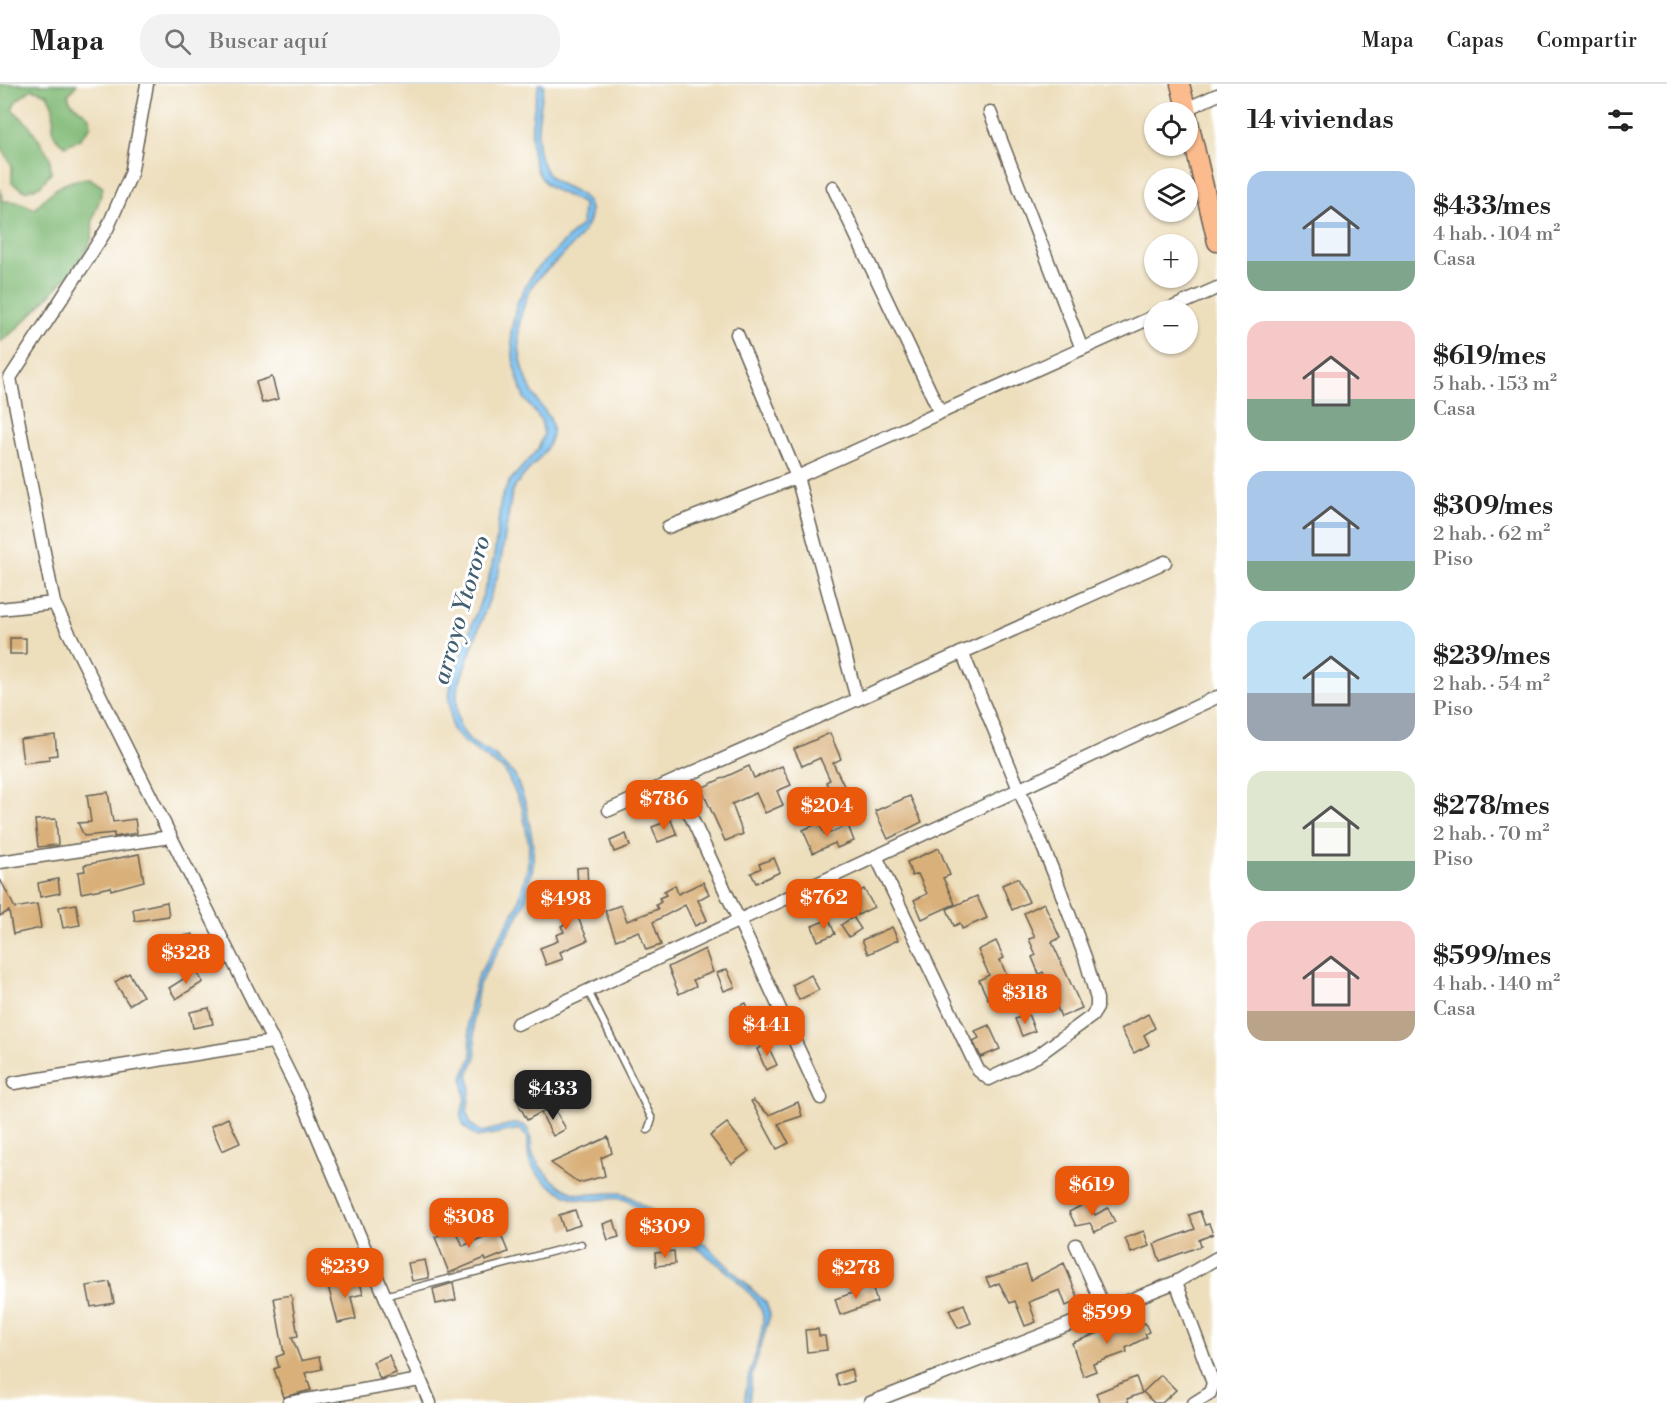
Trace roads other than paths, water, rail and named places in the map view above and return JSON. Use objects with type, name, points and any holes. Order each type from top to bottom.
[{"type":"main road","points":[[1180,84],[1184,102]]},
{"type":"main road","points":[[1197,156],[1217,242]]},
{"type":"street","points":[[147,84],[131,174],[107,229],[5,377],[54,603],[301,1097],[430,1403]]},
{"type":"street","points":[[1198,106],[1217,95]]},
{"type":"street","points":[[990,112],[1082,349]]},
{"type":"street","points":[[834,187],[940,412]]},
{"type":"street","points":[[1190,300],[1217,288]]},
{"type":"street","points":[[668,527],[797,477],[1144,321]]},
{"type":"street","points":[[737,334],[797,477],[857,699]]},
{"type":"street","points":[[609,810],[1165,562]]},
{"type":"street","points":[[0,609],[54,603]]},
{"type":"street","points":[[876,856],[978,1070],[988,1079],[1037,1056],[1092,1016],[1097,1008],[1095,984],[1055,876],[962,652]]},
{"type":"street","points":[[517,1024],[1217,697]]},
{"type":"street","points":[[675,782],[820,1098]]},
{"type":"street","points":[[0,862],[170,837]]},
{"type":"street","points":[[14,1083],[272,1042]]},
{"type":"street","points":[[1076,1245],[1105,1310]]},
{"type":"street","points":[[870,1403],[1176,1282],[1217,1258]]},
{"type":"street","points":[[1176,1282],[1213,1383],[1210,1393],[1194,1403]]},
{"type":"street","points":[[289,1403],[420,1380]]},
{"type":"lane","points":[[588,991],[652,1119],[648,1130]]},
{"type":"lane","points":[[383,1296],[581,1244]]},
{"type":"water","points":[[539,84],[544,84],[538,129],[542,162],[552,178],[583,197],[590,210],[589,220],[577,240],[533,284],[520,317],[519,343],[523,369],[533,394],[551,421],[552,433],[545,450],[512,492],[499,572],[457,689],[460,728],[471,742],[494,755],[515,776],[526,805],[533,845],[533,865],[525,903],[479,984],[473,1021],[476,1057],[468,1075],[471,1086],[467,1111],[470,1124],[482,1132],[506,1125],[525,1126],[530,1135],[533,1155],[548,1176],[559,1185],[569,1191],[582,1194],[625,1194],[706,1245],[766,1303],[770,1315],[752,1376],[749,1403],[745,1403],[746,1391],[760,1339],[763,1318],[758,1305],[746,1289],[705,1254],[626,1200],[580,1199],[554,1188],[534,1169],[528,1156],[528,1138],[520,1129],[477,1137],[464,1126],[461,1117],[465,1098],[463,1077],[472,1056],[468,1022],[477,978],[518,905],[528,865],[529,845],[522,806],[505,771],[464,742],[452,729],[449,698],[452,678],[488,581],[494,557],[501,500],[509,482],[538,449],[544,434],[541,420],[524,398],[514,366],[511,333],[517,303],[533,273],[582,224],[583,204],[549,186],[535,165],[531,138]]},
{"type":"water label","name":"arroyo Ytororo","points":[[461,610]]}]
